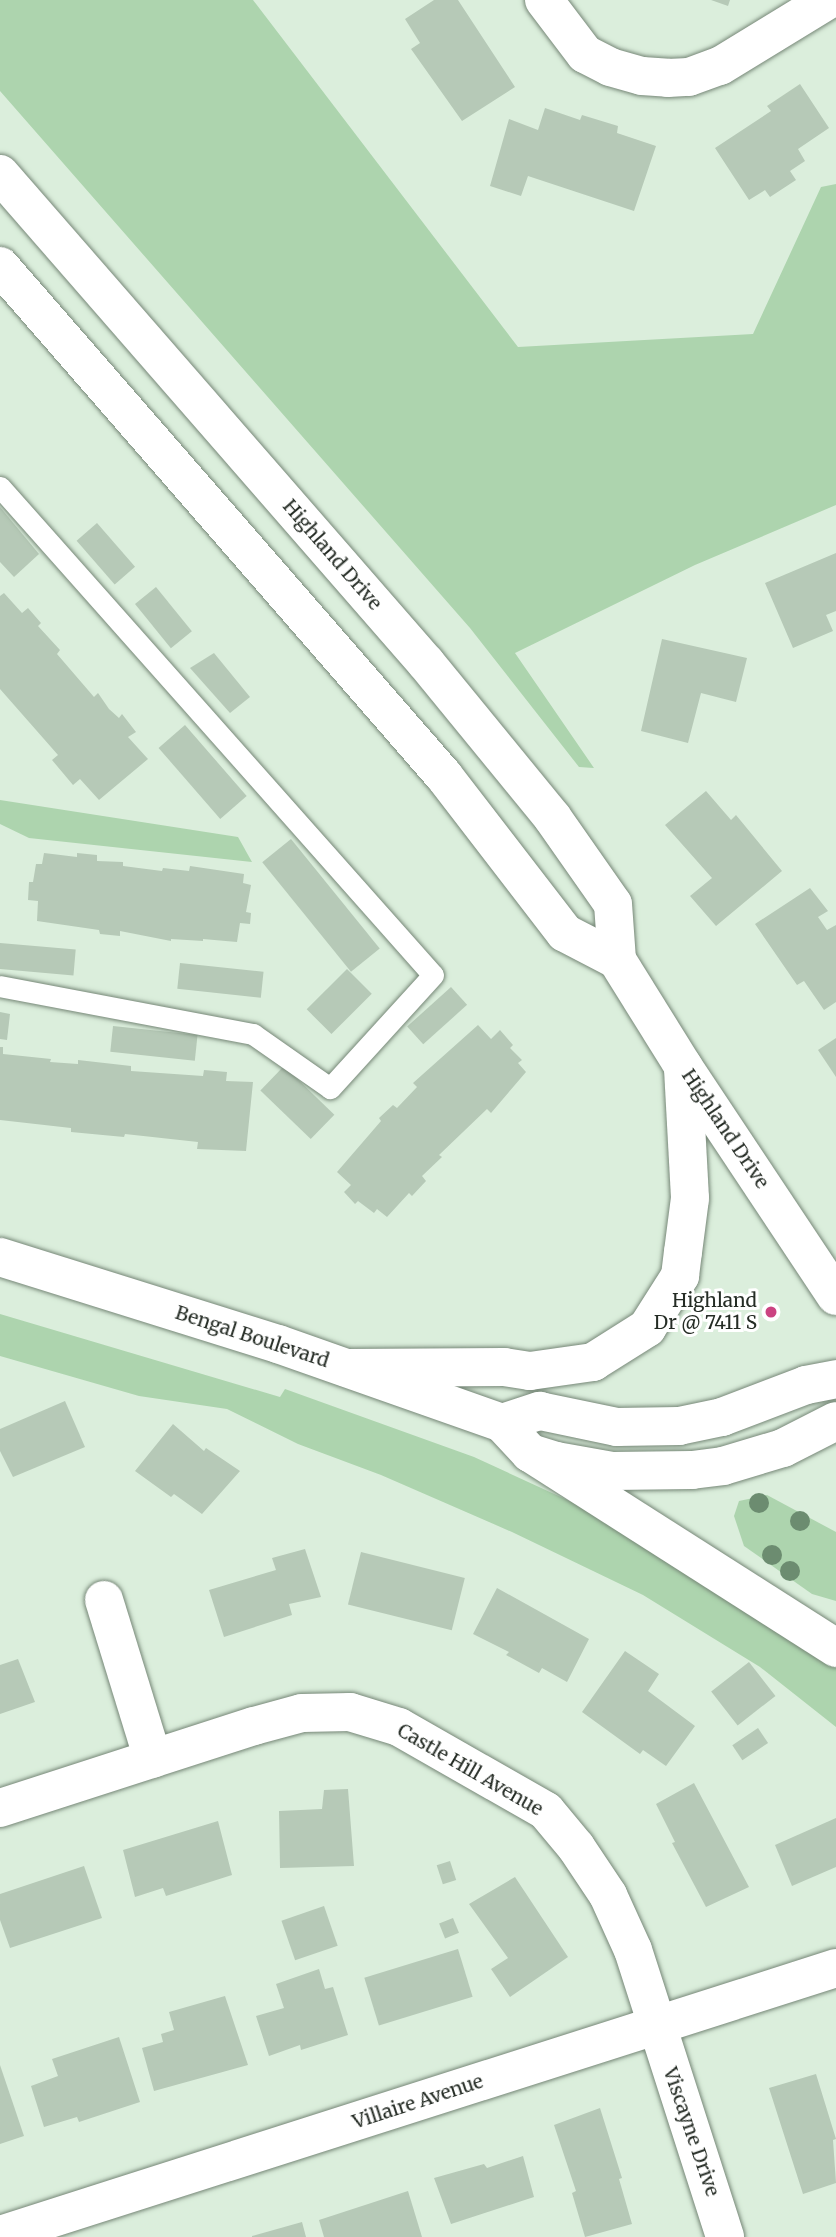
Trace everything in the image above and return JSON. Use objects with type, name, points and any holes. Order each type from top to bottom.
[{"type":"main road","points":[[544,0],[585,54],[610,67],[642,76],[668,78],[689,77],[720,66],[828,0]]},
{"type":"main road","name":"Highland Drive","points":[[0,174],[426,663],[552,817],[613,904],[617,960],[683,1066],[836,1296]]},
{"type":"main road","points":[[0,265],[436,767],[507,854],[565,933],[617,960]]},
{"type":"main road","points":[[347,1368],[504,1367],[530,1371],[593,1362],[646,1328],[680,1276],[690,1198],[683,1066]]},
{"type":"main road","name":"Bengal Boulevard","points":[[0,1257],[347,1368],[502,1423],[530,1453],[836,1648]]},
{"type":"main road","points":[[502,1423],[540,1411],[617,1427],[680,1426],[722,1417],[806,1385],[836,1379]]},
{"type":"main road","points":[[530,1453],[556,1461],[612,1471],[667,1473],[723,1466],[751,1458],[783,1448],[836,1421]]},
{"type":"main road","points":[[104,1600],[153,1759]]},
{"type":"main road","name":"Castle Hill Avenue","points":[[0,1808],[302,1713],[350,1712],[399,1727],[546,1811],[576,1847],[608,1895],[633,1950],[656,2027]]},
{"type":"main road","name":"Villaire Avenue","points":[[0,2235],[836,1968]]},
{"type":"main road","name":"Viscayne Drive","points":[[656,2027],[725,2237]]},
{"type":"lane","points":[[0,487],[433,975],[330,1088],[253,1034],[0,986]]},
{"type":"green space","points":[[0,0],[253,0],[518,347],[753,334],[821,187],[836,184],[836,505],[695,565],[515,653],[594,768],[579,767],[470,628],[0,91]]},
{"type":"green space","points":[[0,800],[238,837],[252,862],[29,838],[0,824]]},
{"type":"green space","points":[[0,1314],[280,1397],[285,1389],[474,1457],[576,1504],[836,1666],[836,1727],[760,1667],[643,1595],[512,1532],[381,1475],[298,1444],[227,1409],[139,1396],[0,1356]]},
{"type":"green space","points":[[767,1495],[836,1532],[836,1601],[812,1594],[744,1546],[734,1516],[739,1501]]},
{"type":"building","points":[[434,0],[458,0],[515,87],[462,121],[411,49],[420,43],[405,19]]},
{"type":"building","points":[[711,0],[730,0],[728,6]]},
{"type":"building","points":[[800,84],[829,128],[798,149],[805,161],[790,171],[796,180],[770,197],[765,190],[749,200],[715,148],[771,111],[767,106]]},
{"type":"building","points":[[545,108],[580,120],[582,115],[618,126],[617,133],[656,146],[634,211],[528,176],[521,196],[490,186],[509,119],[538,130]]},
{"type":"building","points":[[0,507],[39,554],[14,577],[0,562]]},
{"type":"building","points":[[97,523],[135,567],[115,584],[77,541]]},
{"type":"building","points":[[836,553],[836,611],[826,615],[833,631],[793,648],[765,583]]},
{"type":"building","points":[[156,587],[192,631],[171,648],[135,604]]},
{"type":"building","points":[[4,593],[22,613],[28,608],[41,623],[38,626],[60,650],[57,654],[94,697],[98,693],[109,709],[119,718],[122,714],[136,732],[128,737],[148,759],[99,800],[80,779],[73,785],[52,760],[58,755],[0,689],[0,596]]},
{"type":"building","points":[[662,639],[747,658],[736,702],[701,693],[688,743],[641,731]]},
{"type":"building","points":[[214,653],[250,697],[230,713],[190,668]]},
{"type":"building","points":[[185,725],[247,796],[220,819],[159,748]]},
{"type":"building","points":[[706,791],[731,820],[736,815],[782,871],[716,926],[690,896],[712,878],[665,825]]},
{"type":"building","points":[[291,839],[380,949],[351,972],[262,862]]},
{"type":"building","points":[[44,853],[77,857],[77,853],[97,855],[97,861],[123,862],[123,866],[162,871],[163,868],[189,871],[190,866],[244,874],[243,883],[251,885],[246,912],[251,913],[250,924],[240,923],[237,942],[203,939],[171,941],[120,931],[120,936],[100,934],[99,930],[37,921],[38,901],[28,900],[29,882],[33,882],[36,864],[42,864]]},
{"type":"building","points":[[810,888],[828,911],[818,917],[827,930],[836,925],[836,1002],[824,1010],[804,981],[797,985],[755,924]]},
{"type":"building","points":[[0,943],[76,950],[73,976],[0,969]]},
{"type":"building","points":[[180,963],[264,972],[261,998],[177,989]]},
{"type":"building","points":[[347,969],[372,994],[331,1034],[307,1009]]},
{"type":"building","points":[[451,987],[467,1005],[423,1044],[407,1026]]},
{"type":"building","points":[[0,1012],[10,1014],[7,1040],[0,1039]]},
{"type":"building","points":[[478,1025],[491,1039],[500,1030],[513,1045],[510,1048],[522,1060],[518,1063],[526,1072],[491,1113],[487,1109],[439,1155],[442,1157],[422,1176],[426,1181],[412,1196],[409,1193],[387,1217],[377,1209],[374,1213],[358,1201],[355,1204],[344,1192],[351,1185],[337,1172],[381,1121],[379,1118],[393,1105],[397,1108],[417,1087],[413,1083]]},
{"type":"building","points":[[113,1026],[198,1035],[195,1061],[110,1052]]},
{"type":"building","points":[[836,1038],[836,1077],[818,1050]]},
{"type":"building","points":[[0,1047],[3,1047],[3,1054],[51,1059],[50,1062],[78,1064],[78,1060],[131,1066],[131,1071],[203,1076],[204,1070],[227,1072],[226,1081],[253,1082],[246,1151],[197,1149],[198,1142],[125,1134],[124,1137],[71,1132],[71,1128],[0,1120]]},
{"type":"building","points":[[284,1066],[334,1115],[311,1139],[260,1090]]},
{"type":"building","points":[[65,1401],[85,1447],[13,1477],[0,1451],[0,1429]]},
{"type":"building","points":[[173,1424],[204,1451],[206,1448],[240,1471],[202,1514],[174,1494],[171,1497],[135,1471]]},
{"type":"building","points":[[305,1549],[321,1597],[289,1604],[292,1615],[224,1637],[209,1590],[276,1570],[272,1558]]},
{"type":"building","points":[[361,1552],[465,1578],[452,1630],[348,1604]]},
{"type":"building","points":[[497,1588],[589,1639],[567,1682],[542,1668],[539,1673],[506,1655],[509,1652],[473,1634]]},
{"type":"building","points":[[625,1651],[659,1674],[648,1691],[695,1726],[666,1766],[643,1750],[640,1754],[582,1712]]},
{"type":"building","points":[[18,1659],[35,1702],[0,1714],[0,1665]]},
{"type":"building","points":[[749,1662],[775,1696],[738,1725],[711,1692]]},
{"type":"building","points":[[758,1728],[768,1743],[742,1760],[732,1745]]},
{"type":"building","points":[[694,1783],[749,1887],[706,1907],[672,1843],[675,1842],[656,1804]]},
{"type":"building","points":[[348,1789],[354,1866],[280,1868],[279,1811],[322,1809],[324,1790]]},
{"type":"building","points":[[836,1818],[836,1867],[792,1886],[775,1845]]},
{"type":"building","points":[[218,1821],[232,1875],[166,1896],[163,1888],[135,1897],[123,1850]]},
{"type":"building","points":[[450,1861],[456,1880],[443,1884],[437,1865]]},
{"type":"building","points":[[84,1866],[102,1918],[10,1948],[0,1920],[0,1894]]},
{"type":"building","points":[[515,1877],[568,1957],[510,1997],[491,1969],[508,1958],[469,1904]]},
{"type":"building","points":[[324,1906],[338,1946],[295,1960],[281,1921]]},
{"type":"building","points":[[453,1918],[459,1933],[445,1938],[439,1924]]},
{"type":"building","points":[[458,1949],[473,1997],[379,2025],[364,1978]]},
{"type":"building","points":[[319,1969],[325,1989],[333,1987],[348,2035],[301,2050],[300,2045],[269,2056],[256,2016],[284,2008],[276,1984]]},
{"type":"building","points":[[225,1996],[248,2065],[154,2091],[142,2048],[163,2042],[161,2034],[174,2030],[169,2012]]},
{"type":"building","points":[[119,2037],[140,2102],[79,2122],[77,2117],[44,2127],[31,2086],[58,2076],[52,2059]]},
{"type":"building","points":[[0,2065],[24,2136],[0,2144]]},
{"type":"building","points":[[816,2074],[836,2139],[833,2140],[836,2183],[803,2194],[769,2088]]},
{"type":"building","points":[[600,2108],[622,2178],[619,2179],[632,2224],[585,2237],[572,2193],[576,2191],[554,2125]]},
{"type":"building","points":[[523,2156],[534,2197],[451,2224],[434,2178],[484,2164],[487,2168]]},
{"type":"building","points":[[408,2191],[422,2237],[324,2237],[319,2220]]},
{"type":"building","points":[[302,2222],[306,2237],[252,2237],[252,2236]]},
{"type":"place","name":"Highland Dr @ 7411 S","points":[[771,1312]]}]
